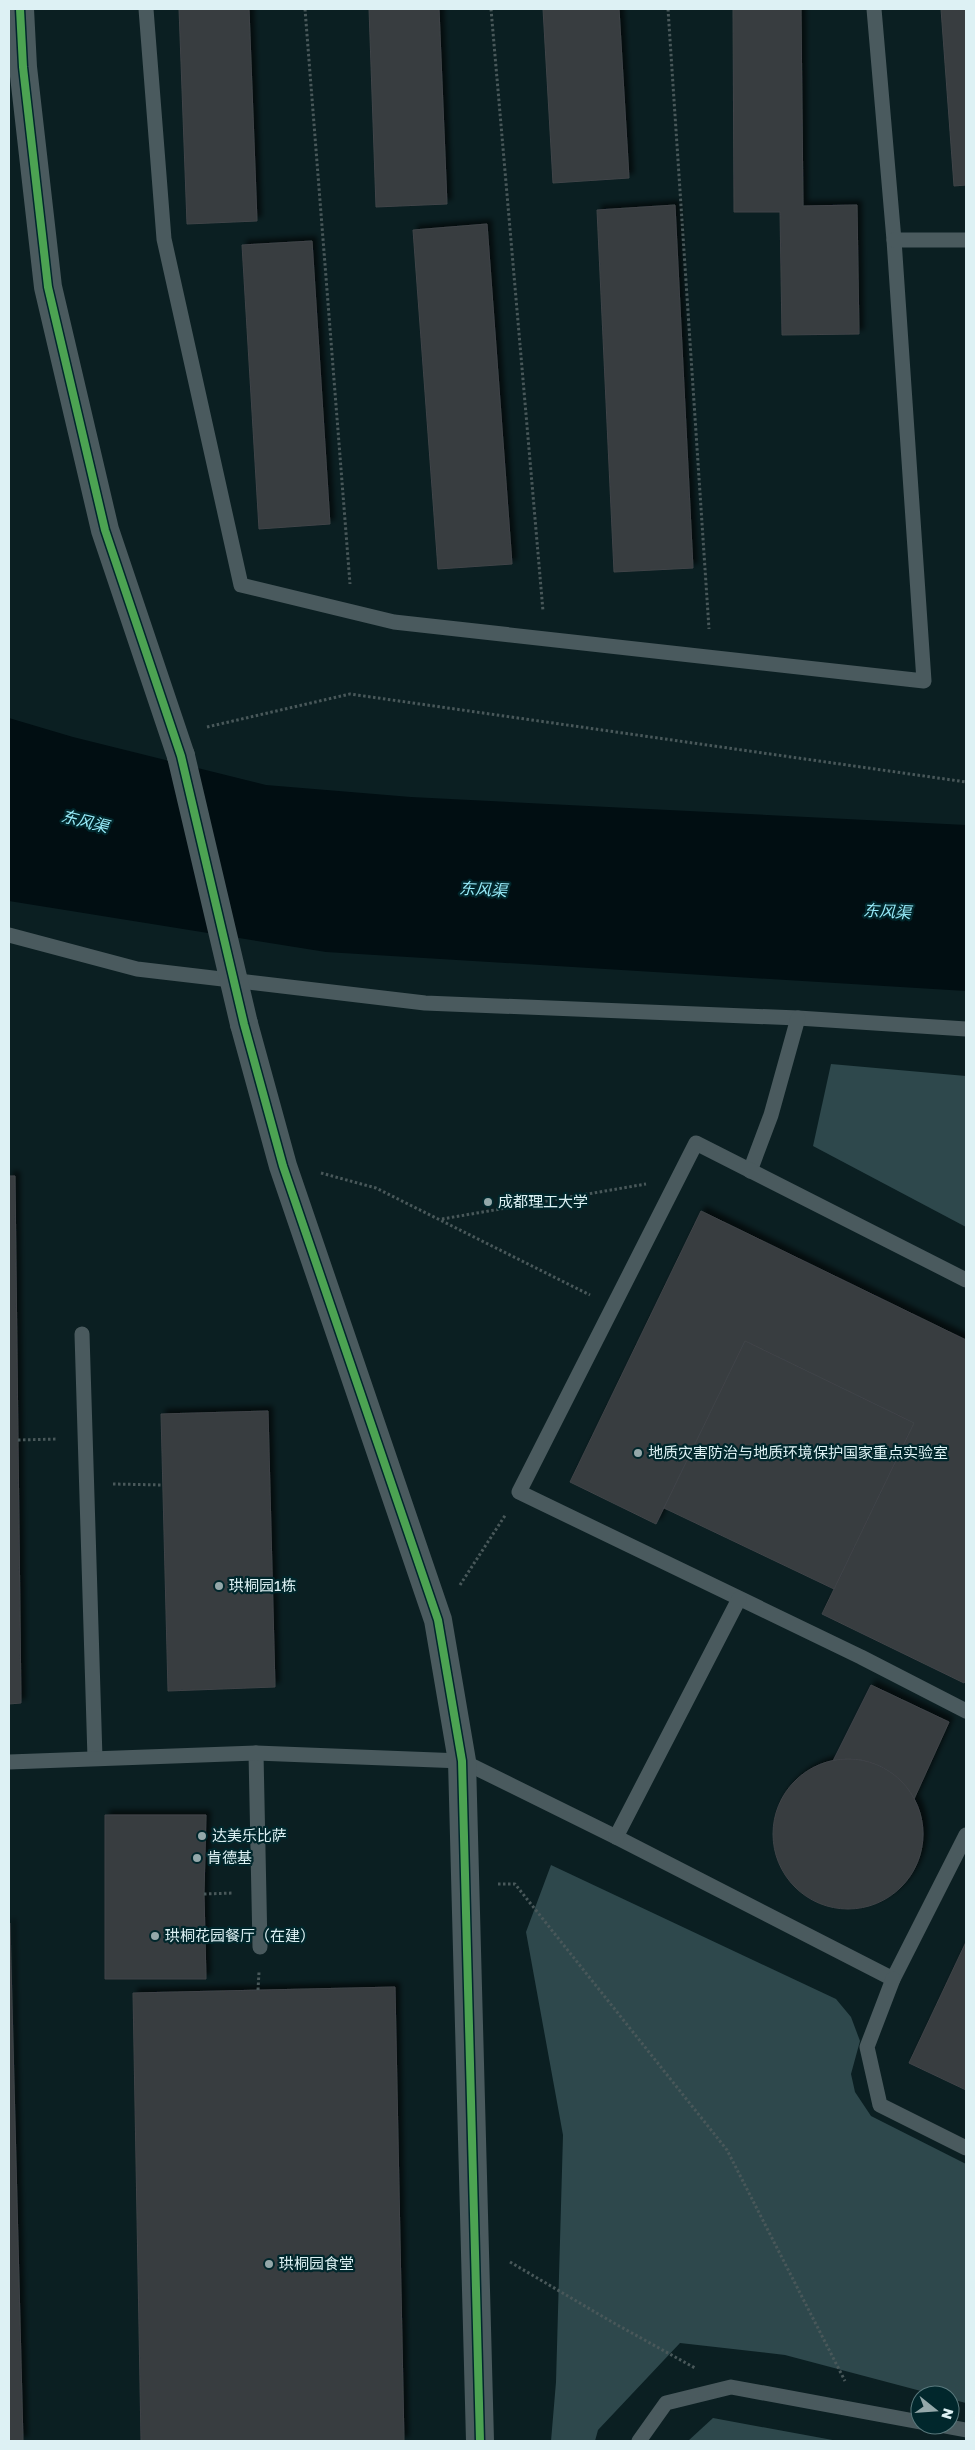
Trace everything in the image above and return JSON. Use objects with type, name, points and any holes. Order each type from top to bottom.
[{"type":"street","points":[[20,9],[22,67],[48,287],[104,530],[178,745],[244,1024],[283,1166],[438,1620],[462,1761],[480,2441]]},
{"type":"lane","points":[[146,9],[164,239],[242,585],[394,622],[924,681],[894,240],[874,9]]},
{"type":"lane","points":[[894,240],[966,240]]},
{"type":"lane","points":[[9,935],[137,969],[425,1003],[798,1018],[966,1029]]},
{"type":"lane","points":[[750,1171],[771,1115],[798,1018]]},
{"type":"lane","points":[[966,1280],[696,1143],[519,1492],[966,1711]]},
{"type":"lane","points":[[82,1334],[95,1758]]},
{"type":"lane","points":[[616,1836],[739,1599]]},
{"type":"lane","points":[[256,1753],[260,1947]]},
{"type":"lane","points":[[9,1762],[256,1753],[462,1761],[616,1836],[894,1979]]},
{"type":"lane","points":[[966,1835],[894,1979],[867,2048],[880,2105],[966,2148]]},
{"type":"lane","points":[[639,2441],[666,2403],[731,2387],[910,2420]]},
{"type":"path","points":[[305,9],[352,612]]},
{"type":"path","points":[[491,9],[545,639]]},
{"type":"path","points":[[668,9],[711,657]]},
{"type":"path","points":[[178,745],[350,694],[966,782]]},
{"type":"path","points":[[283,1166],[376,1188],[613,1307]]},
{"type":"path","points":[[442,1220],[678,1178]]},
{"type":"path","points":[[18,1440],[86,1439]]},
{"type":"path","points":[[87,1483],[162,1485]]},
{"type":"path","points":[[438,1620],[519,1492]]},
{"type":"path","points":[[465,1884],[514,1884],[727,2150],[860,2411]]},
{"type":"path","points":[[474,2241],[612,2322],[731,2387]]},
{"type":"shaded area","points":[[831,1064],[966,1076],[966,1227],[813,1146]]},
{"type":"shaded area","points":[[551,1865],[836,1999],[851,2017],[860,2041],[851,2074],[855,2092],[871,2116],[966,2164],[966,2403],[960,2402],[960,2385],[910,2385],[910,2388],[785,2355],[680,2343],[598,2430],[595,2441],[551,2441],[556,2382],[563,2135],[526,1932]]},
{"type":"shaded area","points":[[713,2418],[838,2441],[688,2441]]},
{"type":"water","name":"东风渠","points":[[9,718],[73,737],[266,785],[411,797],[966,825],[966,991],[326,952],[9,901]]},
{"type":"building","points":[[179,9],[249,9],[257,221],[187,224]]},
{"type":"building","points":[[369,9],[439,9],[447,204],[376,207]]},
{"type":"building","points":[[543,9],[619,9],[629,178],[553,183]]},
{"type":"building","points":[[733,9],[801,9],[803,206],[857,205],[859,334],[782,335],[780,212],[734,212]]},
{"type":"building","points":[[941,9],[966,9],[966,185],[954,186]]},
{"type":"building","points":[[675,205],[693,568],[614,572],[597,210]]},
{"type":"building","points":[[487,224],[512,564],[438,569],[413,230]]},
{"type":"building","points":[[312,241],[330,524],[259,529],[242,245]]},
{"type":"building","points":[[9,1176],[15,1176],[21,1703],[9,1704]]},
{"type":"building","name":"地质灾害防治与地质环境保护国家重点实验室","points":[[701,1211],[966,1340],[966,1680],[964,1683],[822,1614],[914,1423],[745,1341],[656,1524],[570,1482]]},
{"type":"building","points":[[745,1341],[914,1423],[834,1589],[664,1508]]},
{"type":"building","name":"珙桐园1栋","points":[[268,1411],[275,1687],[168,1691],[161,1414]]},
{"type":"building","points":[[871,1685],[949,1722],[914,1799],[903,1783],[880,1766],[861,1760],[833,1761]]},
{"type":"building","points":[[848,1759],[877,1765],[901,1781],[917,1805],[923,1834],[917,1863],[901,1887],[877,1903],[848,1909],[819,1903],[795,1887],[779,1863],[773,1834],[779,1805],[795,1781],[819,1765]]},
{"type":"building","name":"珙桐花园餐厅（在建）","points":[[105,1815],[206,1815],[204,1894],[206,1979],[105,1979]]},
{"type":"building","points":[[10,1923],[23,2441],[9,2441]]},
{"type":"building","points":[[966,1942],[966,2090],[909,2063]]},
{"type":"building","name":"珙桐园食堂","points":[[395,1987],[404,2441],[141,2441],[133,1993]]},
{"type":"cycle path","points":[[20,9],[23,67],[48,287],[105,530],[181,756],[244,1024],[283,1166],[438,1620],[462,1761],[480,2441]]},
{"type":"place","name":"成都理工大学","points":[[488,1202]]},
{"type":"place","name":"地质灾害防治与地质环境保护国家重点实验室","points":[[638,1453]]},
{"type":"place","name":"珙桐园1栋","points":[[219,1586]]},
{"type":"place","name":"达美乐比萨","points":[[202,1836]]},
{"type":"place","name":"肯德基","points":[[197,1858]]},
{"type":"place","name":"珙桐花园餐厅（在建）","points":[[155,1936]]},
{"type":"place","name":"珙桐园食堂","points":[[269,2264]]}]
